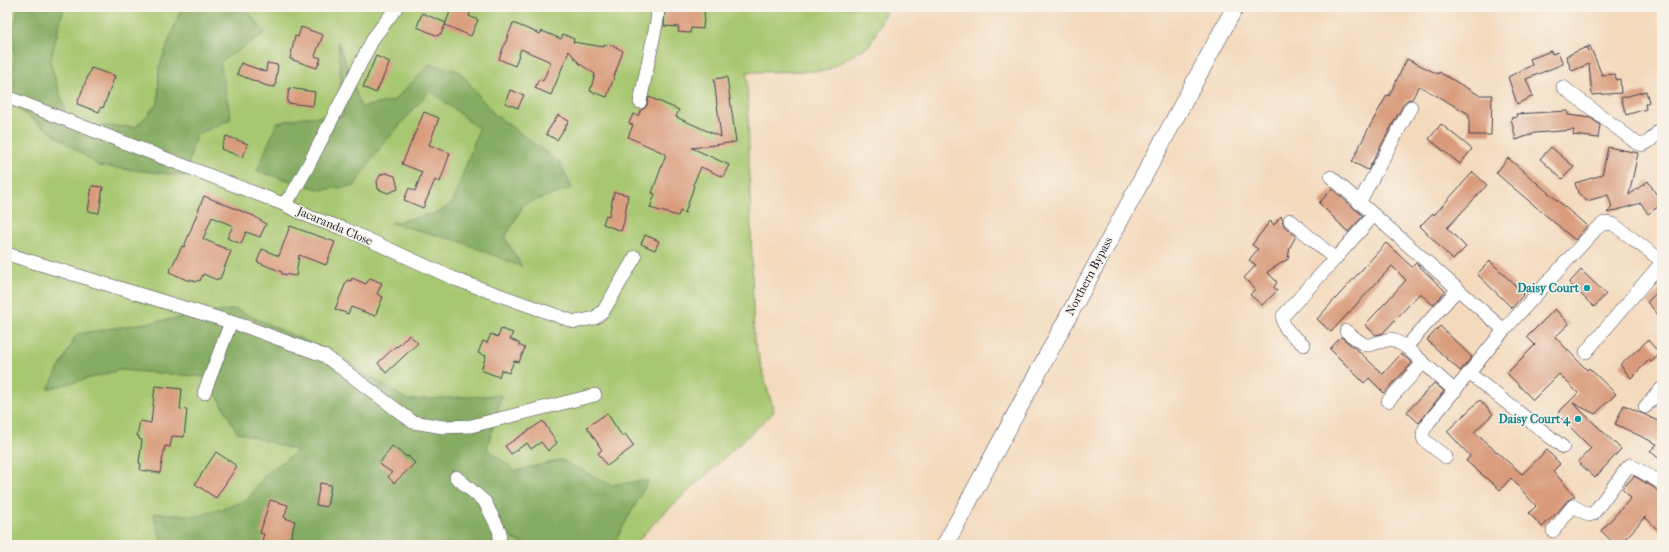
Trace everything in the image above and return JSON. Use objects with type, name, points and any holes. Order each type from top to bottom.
[{"type":"main road","name":"Northern Bypass","points":[[945,545],[1234,7]]},
{"type":"street","points":[[283,204],[293,193],[310,162],[374,38],[397,7]]},
{"type":"street","points":[[640,102],[657,20],[658,10],[656,7]]},
{"type":"street","points":[[1562,87],[1638,144],[1647,144],[1662,127]]},
{"type":"street","name":"Jacaranda Close","points":[[7,97],[283,204],[312,218],[345,229],[457,280],[575,322],[595,318],[604,310],[635,257]]},
{"type":"street","points":[[1359,202],[1411,107]]},
{"type":"street","points":[[1331,177],[1504,330]]},
{"type":"street","points":[[1304,344],[1285,328],[1282,321],[1283,316],[1374,215]]},
{"type":"street","points":[[1290,220],[1335,259]]},
{"type":"street","points":[[1446,457],[1424,440],[1422,436],[1429,422],[1470,374],[1504,330],[1596,229],[1608,222],[1617,226],[1662,262],[1586,352]]},
{"type":"street","points":[[7,254],[231,322],[325,356],[414,422],[442,428],[471,426],[595,395]]},
{"type":"street","points":[[1406,347],[1457,290]]},
{"type":"street","points":[[204,393],[231,322]]},
{"type":"street","points":[[1346,331],[1365,346],[1392,339],[1406,347],[1455,391]]},
{"type":"street","points":[[1388,401],[1423,363]]},
{"type":"street","points":[[1470,374],[1562,448]]},
{"type":"street","points":[[1645,407],[1662,388]]},
{"type":"street","points":[[1553,531],[1573,506],[1591,515],[1630,465],[1662,483]]},
{"type":"street","points":[[456,476],[485,502],[500,532],[499,545]]},
{"type":"green space","points":[[7,7],[888,7],[870,45],[826,71],[747,72],[754,340],[774,412],[659,518],[634,545],[7,545]]},
{"type":"green space","points":[[18,7],[64,7],[50,62],[70,125],[136,127],[158,103],[159,67],[181,9],[176,7],[245,7],[265,33],[220,62],[231,119],[196,135],[185,176],[99,166],[14,106],[14,32]]},
{"type":"green space","points":[[338,41],[361,107],[393,101],[430,64],[459,71],[493,113],[560,163],[572,188],[524,204],[505,238],[522,267],[459,241],[391,223],[440,212],[453,202],[479,129],[430,90],[380,148],[354,186],[321,190],[257,171],[277,123],[303,117],[343,116]]},
{"type":"green space","points":[[235,309],[341,357],[407,400],[502,395],[487,449],[515,471],[561,460],[611,485],[649,480],[614,543],[611,545],[528,545],[506,537],[504,545],[163,545],[153,513],[199,516],[246,501],[267,473],[298,451],[237,432],[207,377],[120,370],[48,389],[77,334]]},
{"type":"building","points":[[452,7],[472,7],[469,16],[478,20],[471,36],[445,25]]},
{"type":"building","points":[[665,7],[705,7],[703,29],[691,28],[690,33],[678,32],[679,27],[664,26]]},
{"type":"building","points":[[422,13],[446,23],[441,34],[440,33],[438,36],[417,27]]},
{"type":"building","points":[[513,23],[540,34],[542,31],[561,39],[563,34],[574,39],[573,42],[604,47],[604,45],[614,46],[623,51],[607,97],[590,91],[595,74],[580,64],[569,51],[551,95],[535,88],[539,79],[543,81],[551,62],[521,49],[515,66],[499,59]]},
{"type":"building","points":[[301,27],[323,35],[315,56],[321,58],[317,68],[290,59],[295,36],[298,37]]},
{"type":"building","points":[[1588,46],[1590,46],[1602,75],[1615,74],[1616,80],[1620,79],[1621,93],[1592,95],[1589,64],[1572,71],[1566,56],[1587,47],[1588,51]]},
{"type":"building","points":[[1551,51],[1552,54],[1558,52],[1563,64],[1526,79],[1533,96],[1517,104],[1508,77],[1532,65],[1530,59]]},
{"type":"building","points":[[376,56],[390,62],[376,93],[363,87]]},
{"type":"building","points":[[1407,59],[1438,74],[1439,72],[1479,95],[1492,95],[1491,135],[1469,135],[1469,114],[1419,86],[1412,99],[1407,100],[1404,103],[1368,170],[1352,162],[1387,95],[1389,96]]},
{"type":"building","points":[[241,63],[266,72],[267,63],[278,65],[275,87],[267,86],[237,74]]},
{"type":"building","points":[[91,68],[115,76],[103,108],[101,107],[99,112],[77,104]]},
{"type":"building","points":[[727,77],[736,142],[692,148],[729,165],[723,177],[701,167],[693,185],[694,186],[685,213],[680,211],[678,216],[650,208],[655,194],[652,193],[666,154],[628,137],[633,125],[629,123],[633,114],[638,116],[641,110],[646,107],[649,97],[679,110],[676,117],[721,137],[714,79]]},
{"type":"building","points":[[289,88],[315,92],[313,106],[287,103]]},
{"type":"building","points":[[510,90],[524,95],[518,108],[505,103]]},
{"type":"building","points":[[1646,91],[1649,102],[1645,104],[1646,109],[1626,115],[1621,98]]},
{"type":"building","points":[[1568,111],[1568,115],[1591,118],[1600,125],[1598,138],[1573,135],[1574,130],[1535,133],[1516,140],[1511,118],[1517,117],[1516,114]]},
{"type":"building","points":[[424,112],[439,118],[429,145],[450,153],[440,182],[435,180],[423,208],[404,200],[409,188],[415,191],[422,172],[402,164]]},
{"type":"building","points":[[558,115],[569,121],[557,140],[546,134]]},
{"type":"building","points":[[1441,124],[1472,149],[1460,164],[1429,139]]},
{"type":"building","points":[[226,136],[248,144],[242,157],[221,149]]},
{"type":"building","points":[[1551,147],[1574,167],[1562,179],[1540,159]]},
{"type":"building","points":[[1608,147],[1638,153],[1629,195],[1648,181],[1662,204],[1648,214],[1641,203],[1607,213],[1612,207],[1608,195],[1587,201],[1578,193],[1575,183],[1602,175]]},
{"type":"building","points":[[1508,158],[1587,226],[1575,240],[1496,173]]},
{"type":"building","points":[[1473,172],[1487,185],[1447,228],[1466,247],[1453,260],[1420,226],[1433,213],[1434,215]]},
{"type":"building","points":[[386,173],[395,176],[398,189],[388,193],[378,189],[377,181],[381,174]]},
{"type":"building","points":[[92,186],[103,187],[99,213],[88,211]]},
{"type":"building","points":[[1332,189],[1363,216],[1348,232],[1319,203]]},
{"type":"building","points":[[614,192],[628,195],[624,222],[621,231],[603,224],[606,215],[609,216]]},
{"type":"building","points":[[204,196],[254,216],[266,224],[260,237],[246,232],[241,244],[227,238],[233,226],[212,217],[203,239],[231,251],[220,279],[218,278],[217,280],[203,274],[200,281],[198,280],[196,282],[190,279],[189,281],[169,272],[182,246],[184,247]]},
{"type":"building","points":[[1281,216],[1284,226],[1296,236],[1290,247],[1288,259],[1267,272],[1277,282],[1274,287],[1277,291],[1262,305],[1250,295],[1255,289],[1244,278],[1256,265],[1249,260],[1258,249],[1252,245],[1270,221],[1274,225]]},
{"type":"building","points":[[290,226],[335,242],[326,265],[299,255],[296,276],[282,274],[282,272],[257,262],[262,249],[279,256]]},
{"type":"building","points":[[645,235],[659,241],[655,250],[641,244]]},
{"type":"building","points":[[1386,243],[1412,267],[1416,263],[1445,291],[1433,305],[1420,293],[1383,333],[1376,335],[1365,325],[1406,280],[1392,266],[1331,332],[1317,319]]},
{"type":"building","points":[[1490,261],[1524,294],[1512,308],[1477,274]]},
{"type":"building","name":"Daisy Court","points":[[1581,270],[1606,294],[1594,307],[1569,283]]},
{"type":"building","points":[[352,278],[366,284],[370,278],[382,283],[377,294],[383,297],[375,316],[351,307],[348,314],[335,309],[347,280],[351,281]]},
{"type":"building","points":[[1662,288],[1662,319],[1647,302]]},
{"type":"building","points":[[1555,309],[1569,324],[1555,337],[1587,370],[1589,368],[1616,394],[1595,414],[1573,403],[1621,449],[1595,478],[1578,462],[1591,448],[1557,414],[1578,393],[1559,374],[1533,400],[1507,373],[1535,345],[1527,337]]},
{"type":"building","points":[[1440,326],[1472,357],[1460,371],[1427,340]]},
{"type":"building","points":[[501,329],[513,333],[510,339],[519,343],[519,345],[525,348],[519,362],[514,361],[509,373],[501,370],[499,377],[481,370],[486,356],[478,353],[483,341],[487,343],[491,334],[498,337]]},
{"type":"building","points":[[409,335],[418,343],[386,373],[378,363]]},
{"type":"building","points":[[1341,337],[1383,374],[1401,354],[1412,363],[1384,393],[1369,378],[1364,383],[1330,349]]},
{"type":"building","points":[[1648,340],[1660,354],[1651,362],[1649,360],[1631,378],[1620,365]]},
{"type":"building","points":[[1434,383],[1444,391],[1419,423],[1407,412]]},
{"type":"building","points":[[155,386],[182,389],[180,409],[187,410],[184,437],[172,436],[170,447],[165,446],[160,473],[140,470],[141,464],[139,463],[142,440],[139,439],[139,436],[137,436],[140,421],[151,423]]},
{"type":"building","points":[[1480,400],[1493,414],[1474,432],[1522,474],[1547,450],[1560,464],[1553,471],[1575,496],[1567,501],[1542,527],[1529,513],[1536,506],[1511,478],[1500,490],[1466,461],[1470,456],[1447,431]]},
{"type":"building","points":[[1624,405],[1662,423],[1662,461],[1650,451],[1657,444],[1615,424]]},
{"type":"building","points":[[607,413],[622,436],[625,434],[634,446],[607,466],[598,453],[602,450],[587,427]]},
{"type":"building","points":[[543,421],[557,443],[548,451],[541,442],[531,449],[527,443],[511,454],[505,446]]},
{"type":"building","points":[[392,446],[407,457],[408,456],[415,463],[394,483],[388,477],[392,472],[379,464]]},
{"type":"building","points":[[216,452],[237,466],[216,498],[195,484]]},
{"type":"building","points":[[1634,476],[1653,487],[1662,495],[1662,534],[1645,517],[1626,538],[1633,545],[1616,545],[1601,531],[1631,498],[1622,489]]},
{"type":"building","points":[[320,483],[331,485],[327,507],[316,505]]},
{"type":"building","points":[[270,500],[288,505],[284,518],[295,521],[289,545],[275,545],[262,541],[264,534],[260,533]]},
{"type":"place","name":"Daisy Court","points":[[1587,288]]},
{"type":"place","name":"Daisy Court 4","points":[[1578,419]]}]
